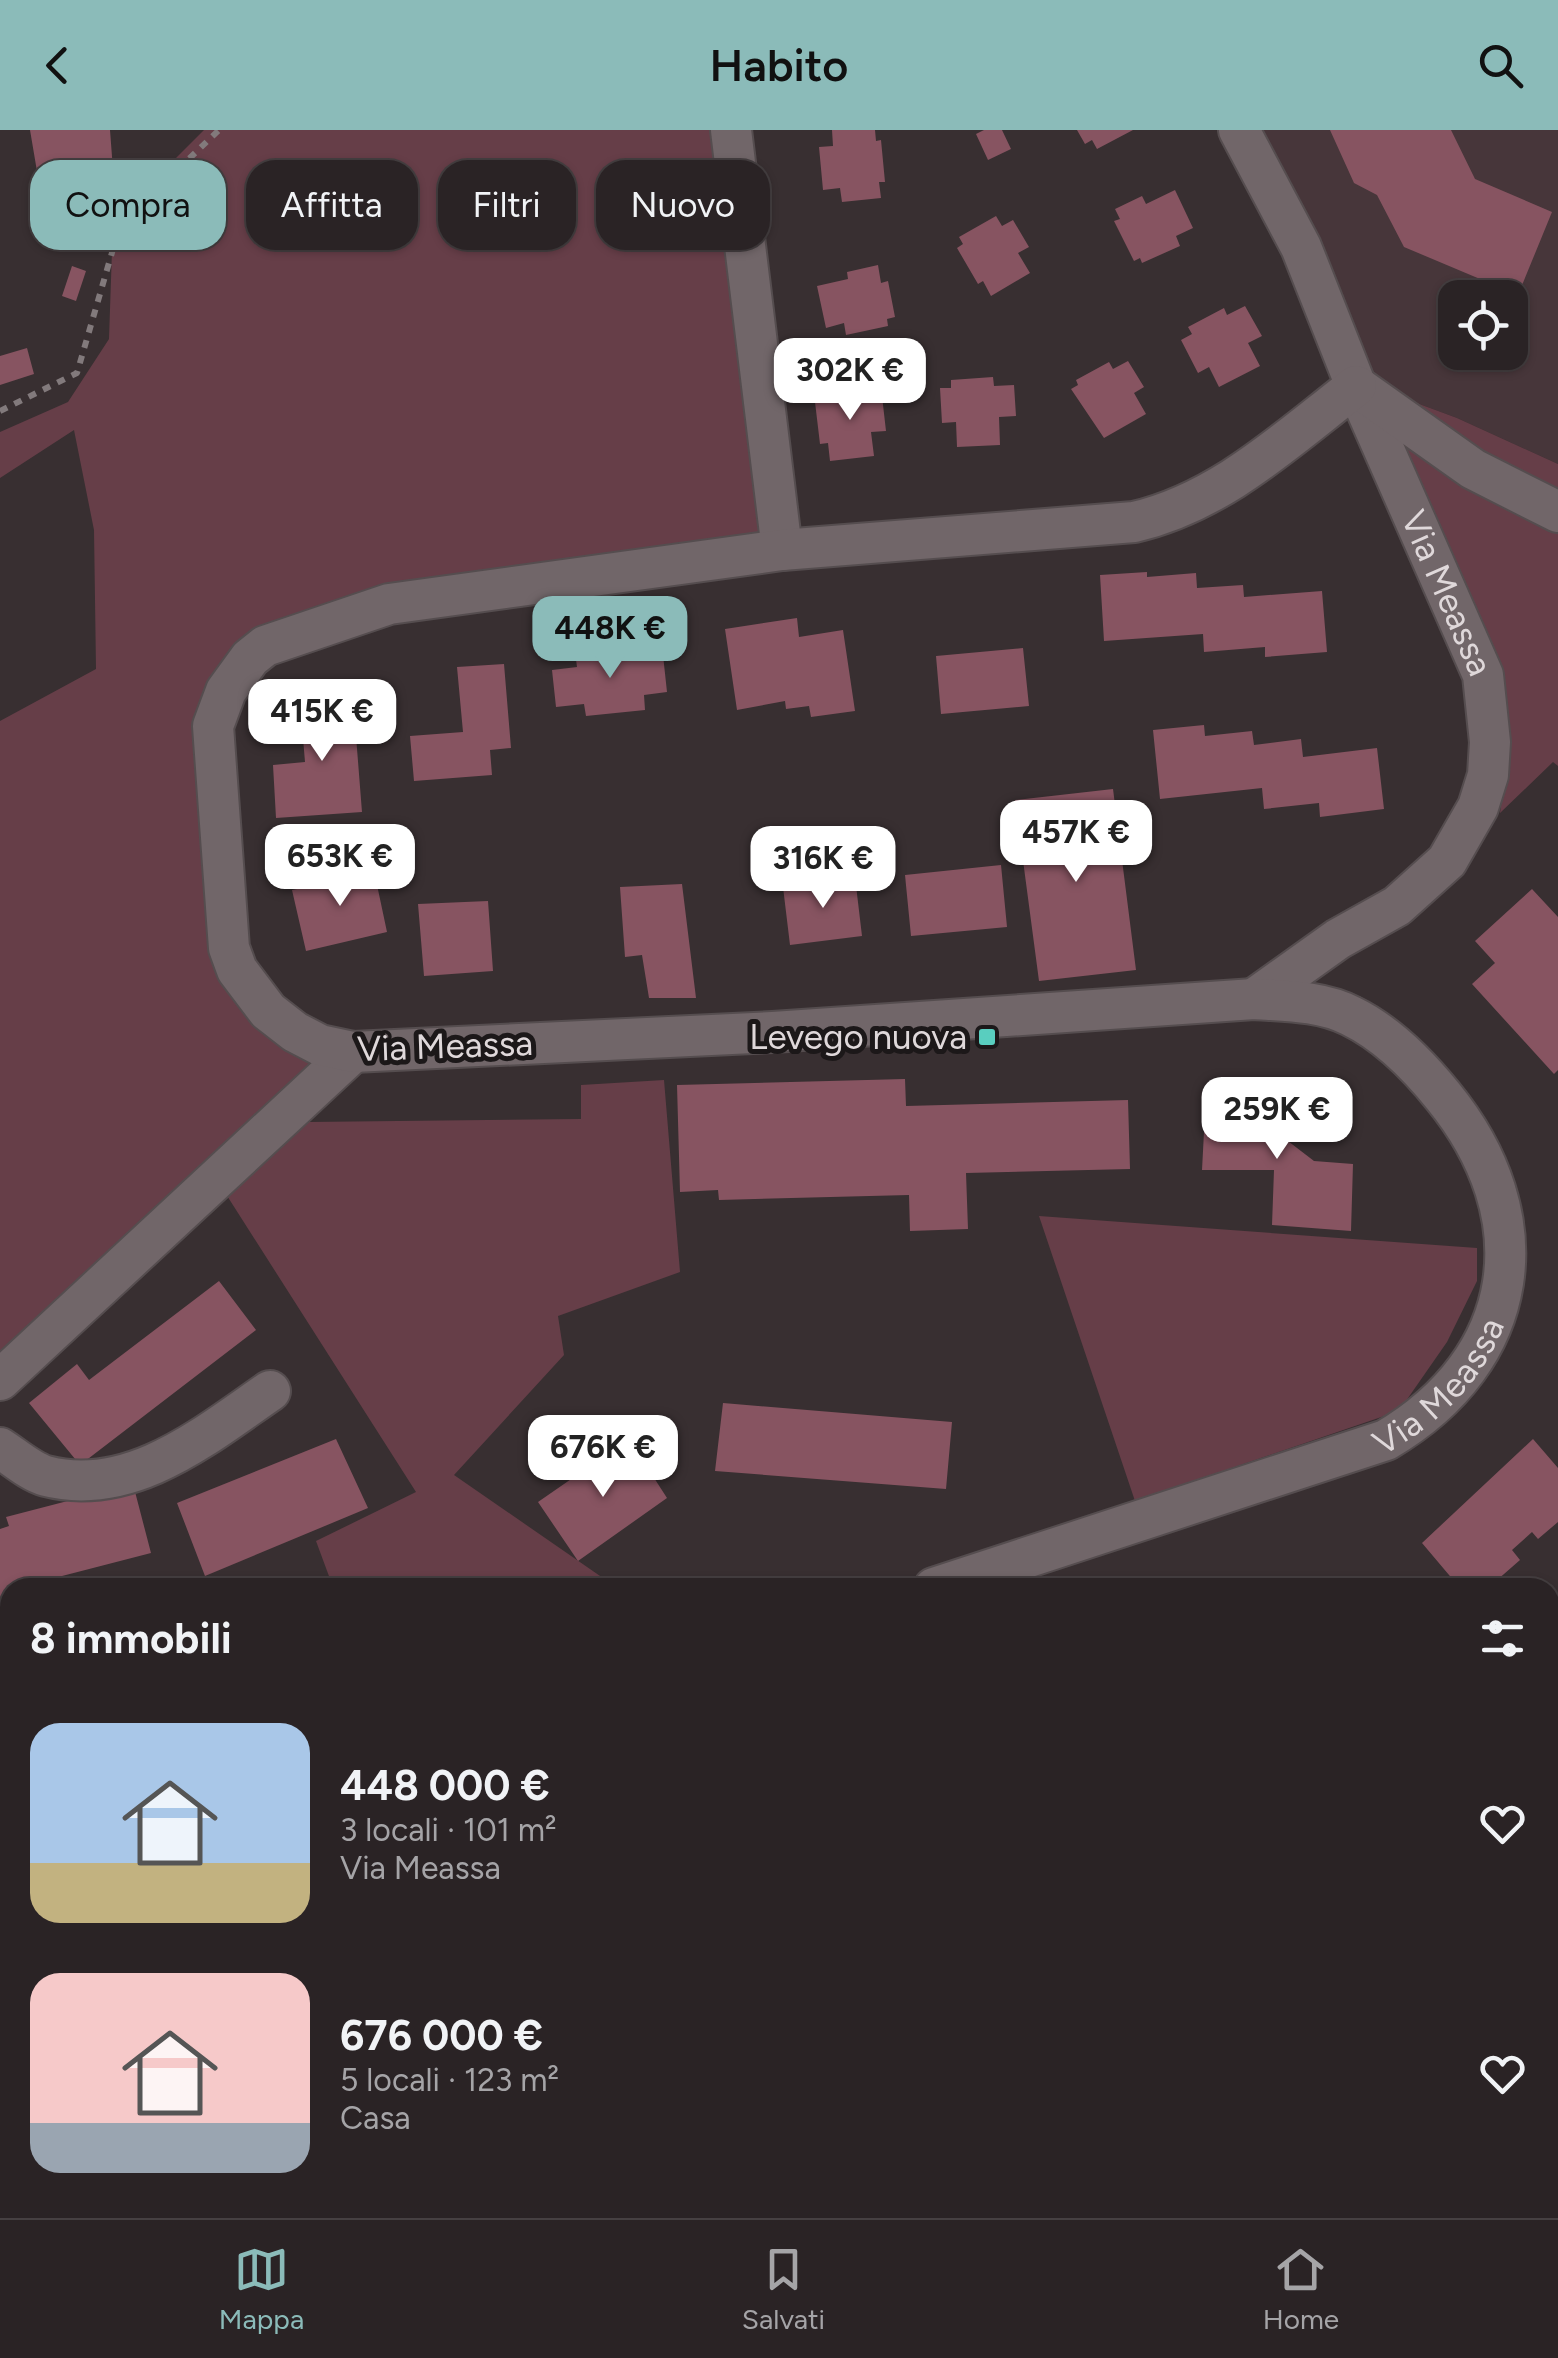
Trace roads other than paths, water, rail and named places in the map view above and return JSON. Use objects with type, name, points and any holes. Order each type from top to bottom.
[{"type":"street","points":[[731,130],[782,550]]},
{"type":"street","name":"Via Meassa","points":[[1239,130],[1302,247],[1356,386],[1483,675],[1490,708],[1488,775],[1467,832],[1424,884],[1254,999]]},
{"type":"street","points":[[1356,386],[1473,469],[1558,512]]},
{"type":"street","name":"Via Meassa","points":[[965,1578],[1386,1440],[1419,1421],[1445,1396],[1488,1334],[1501,1300],[1507,1228],[1500,1194],[1466,1124],[1410,1059],[1348,1014],[1305,1002],[1254,999],[774,1032],[352,1052],[320,1045],[268,1012],[250,992],[229,948],[213,726],[226,691],[250,658],[280,638],[390,604],[782,550],[1134,522],[1173,513],[1248,468],[1356,386]]},
{"type":"street","points":[[0,1380],[352,1052]]},
{"type":"street","points":[[0,1448],[45,1476],[99,1479],[170,1460],[270,1391]]},
{"type":"place","name":"Levego nuova","points":[[987,1037]]}]
